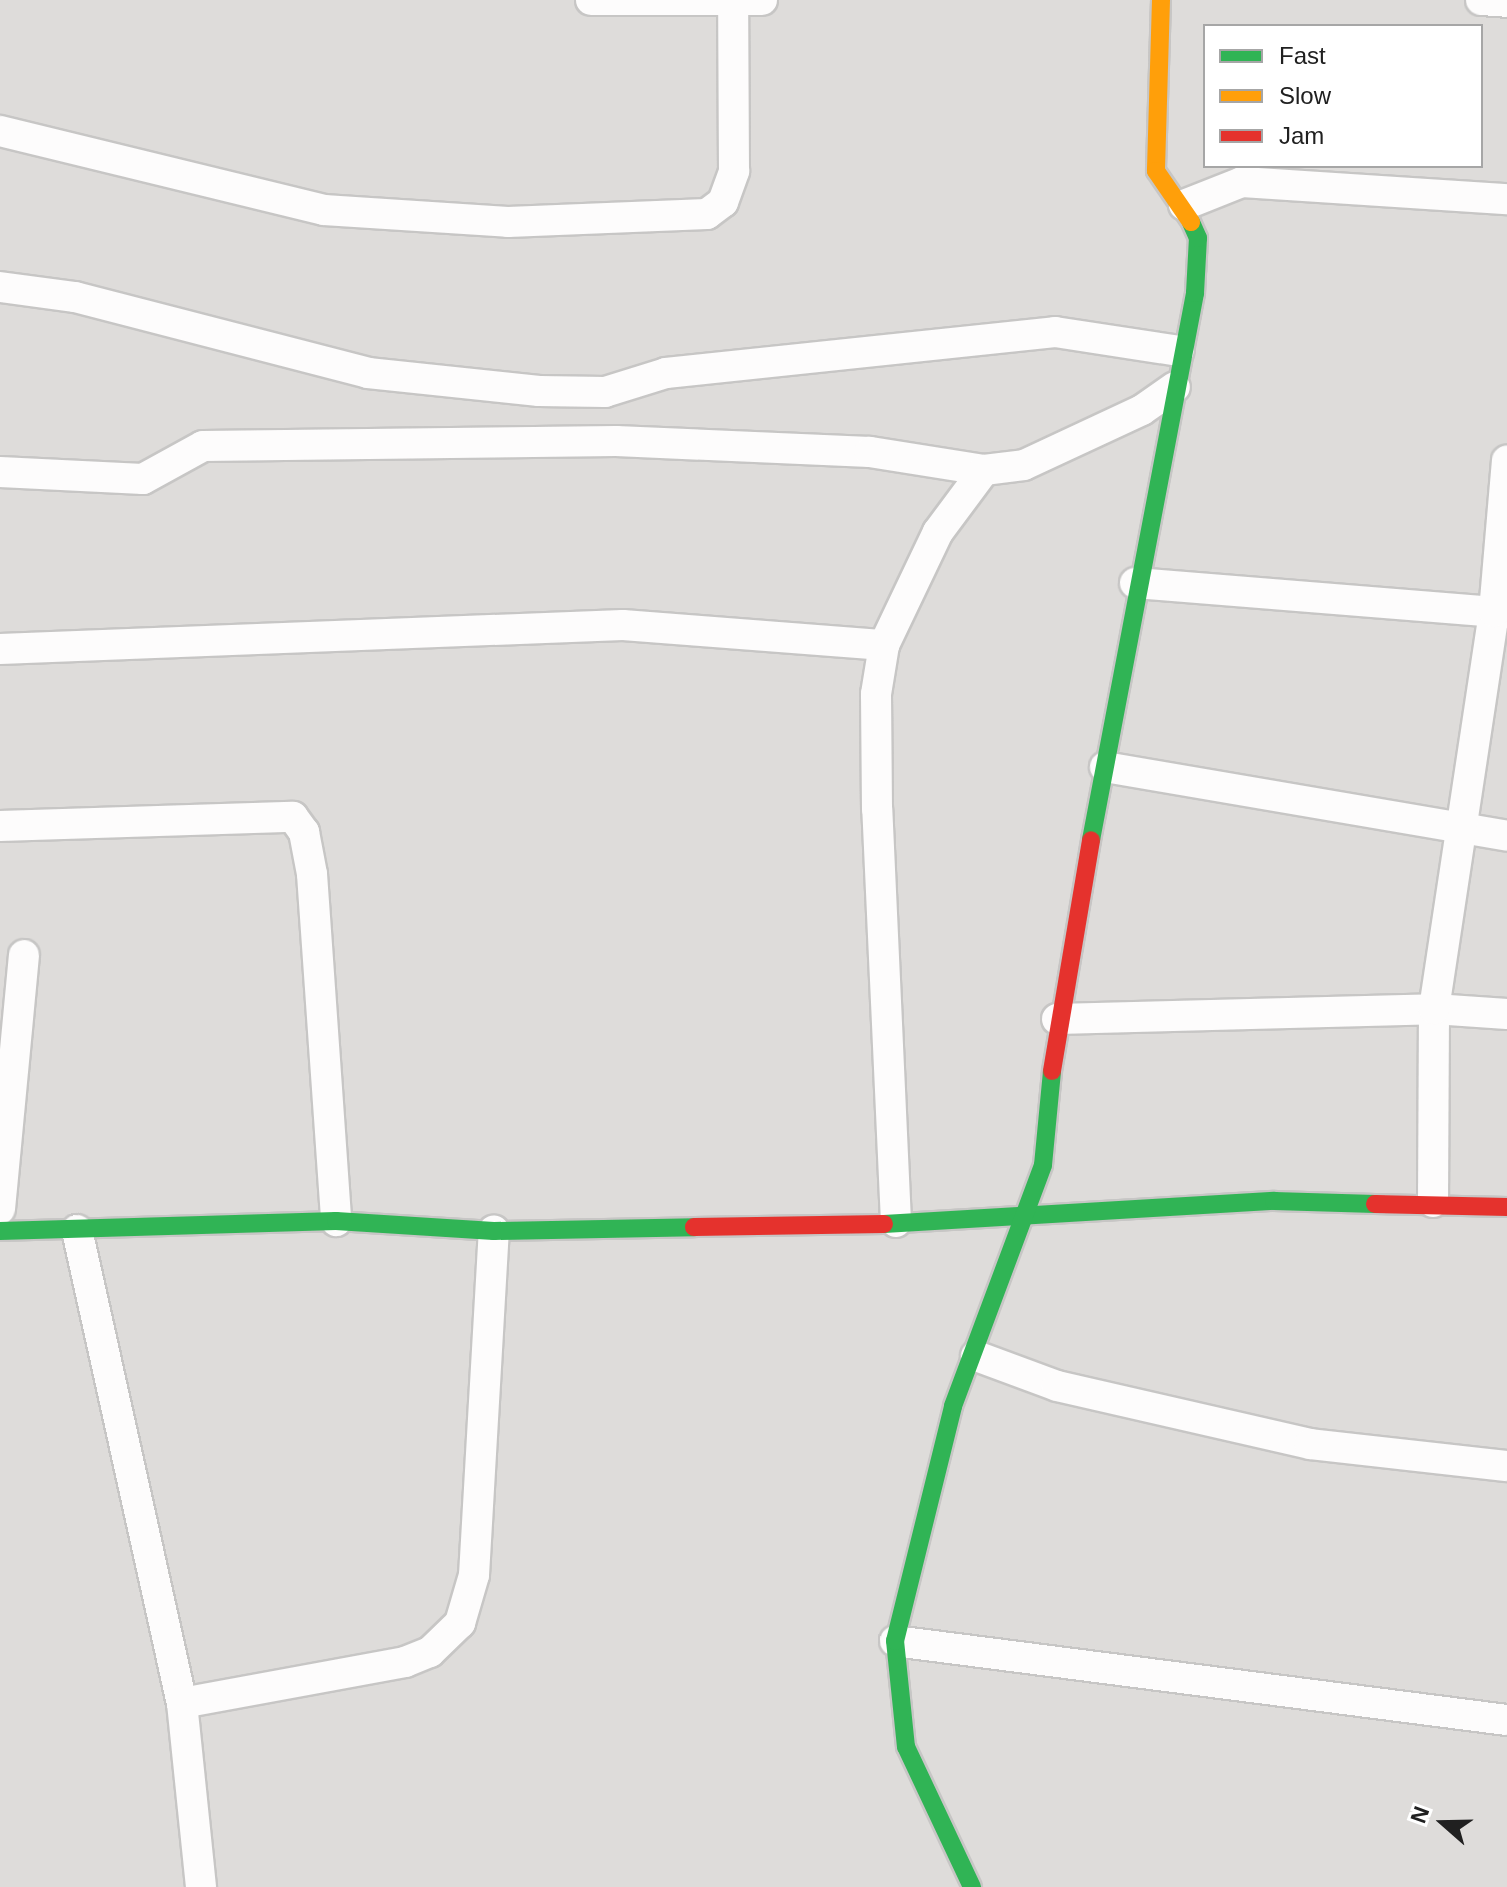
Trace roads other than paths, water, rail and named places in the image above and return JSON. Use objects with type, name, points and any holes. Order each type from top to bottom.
[{"type":"street","points":[[591,0],[733,5],[762,0]]},
{"type":"street","points":[[972,1887],[906,1747],[895,1641],[931,1477],[1024,1221],[1053,1110],[1057,1019],[1198,254],[1184,205],[1156,171],[1161,0]]},
{"type":"street","points":[[1481,0],[1507,2]]},
{"type":"street","points":[[0,131],[324,210],[508,222],[707,214],[723,202],[734,171],[733,5]]},
{"type":"street","points":[[1184,205],[1242,182],[1507,199]]},
{"type":"street","points":[[0,287],[75,297],[368,373],[449,386],[605,392],[666,373],[1055,332],[1179,351]]},
{"type":"street","points":[[0,472],[124,481],[159,474],[203,446],[616,441],[870,452],[984,470],[1024,465],[1142,410],[1175,387]]},
{"type":"street","points":[[605,392],[616,441]]},
{"type":"street","points":[[1433,1202],[1434,1009],[1500,612],[1507,461]]},
{"type":"street","points":[[896,1222],[877,809],[876,694],[884,645],[938,532],[984,470]]},
{"type":"street","points":[[1135,583],[1500,612]]},
{"type":"street","points":[[0,649],[623,625],[884,645]]},
{"type":"street","points":[[1105,767],[1507,836]]},
{"type":"street","points":[[0,826],[246,813],[293,817],[304,832],[312,874],[336,1221]]},
{"type":"street","points":[[0,1209],[24,955]]},
{"type":"street","points":[[1057,1019],[1434,1009],[1507,1014]]},
{"type":"street","points":[[0,1231],[336,1221],[494,1231],[1024,1221],[1274,1201],[1433,1202],[1507,1207]]},
{"type":"street","points":[[77,1230],[182,1703],[201,1887]]},
{"type":"street","points":[[182,1703],[405,1662],[430,1652],[460,1623],[474,1575],[494,1231]]},
{"type":"street","points":[[976,1356],[1057,1386],[1310,1444],[1507,1466]]},
{"type":"street","points":[[895,1641],[1507,1720]]}]
